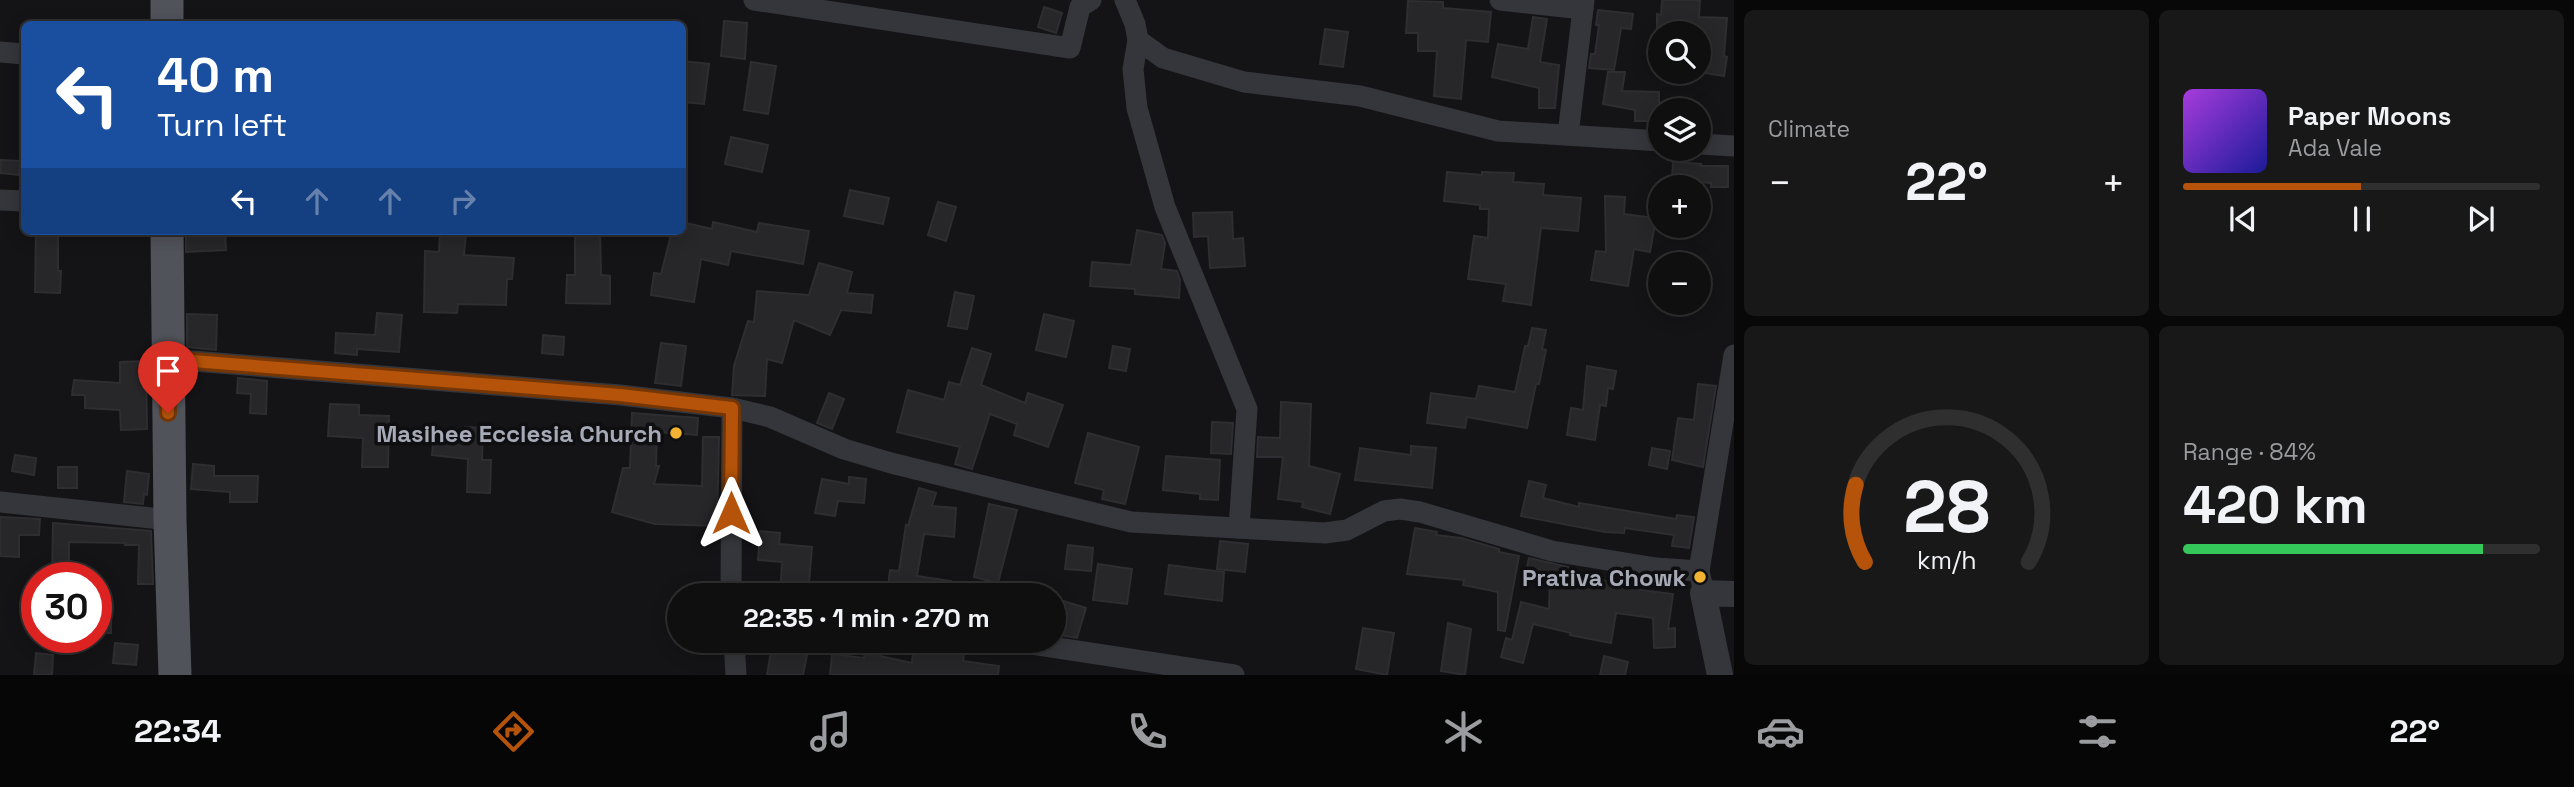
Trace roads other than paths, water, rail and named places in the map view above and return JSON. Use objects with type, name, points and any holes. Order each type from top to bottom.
[{"type":"main road","points":[[167,0],[167,21]]},
{"type":"main road","points":[[167,235],[167,359],[175,675]]},
{"type":"street","points":[[754,0],[1070,48],[1080,7],[1091,0]]},
{"type":"street","points":[[1125,0],[1138,40],[1133,69],[1137,108],[1165,207],[1247,410],[1239,528]]},
{"type":"street","points":[[1500,0],[1584,5],[1568,135]]},
{"type":"street","points":[[1138,40],[1163,58],[1244,82],[1360,96],[1498,131],[1648,140]]},
{"type":"street","points":[[0,52],[21,54]]},
{"type":"street","points":[[1711,145],[1734,146]]},
{"type":"street","points":[[0,200],[21,201]]},
{"type":"street","points":[[1720,675],[1701,582],[1734,355]]},
{"type":"street","points":[[167,359],[620,395],[732,408],[770,417],[844,449],[891,463],[1131,522],[1325,533],[1347,530],[1384,511],[1400,509],[1420,512],[1552,551],[1656,568],[1734,594]]},
{"type":"street","points":[[731,583],[732,408]]},
{"type":"street","points":[[0,502],[170,520]]},
{"type":"street","points":[[1066,649],[1234,675]]},
{"type":"street","points":[[735,653],[736,675]]},
{"type":"place","name":"Masihee Ecclesia Church","points":[[676,433]]},
{"type":"place","name":"Prativa Chowk","points":[[1700,577]]}]
